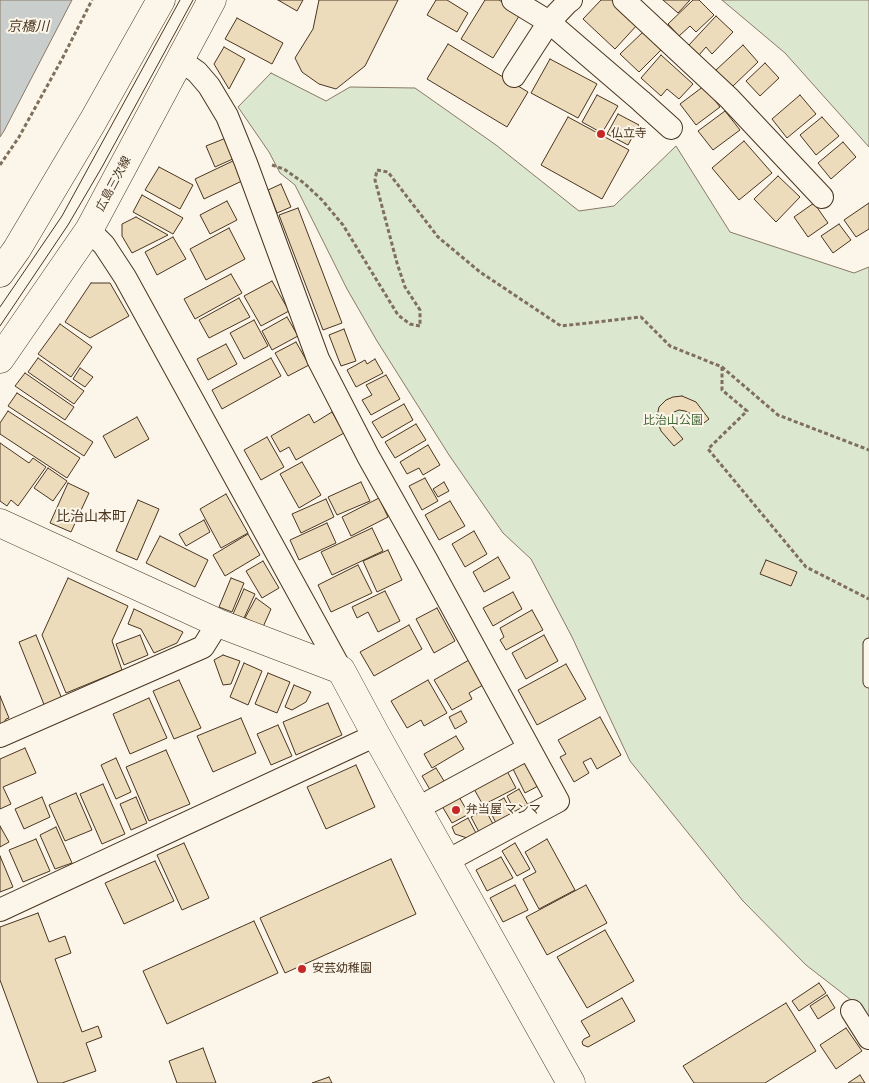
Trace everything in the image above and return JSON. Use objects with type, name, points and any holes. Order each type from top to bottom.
[{"type":"street","points":[[0,273],[17,249],[93,122],[160,0]]},
{"type":"street","name":"広島三次線","points":[[0,359],[89,230],[212,0]]},
{"type":"street","points":[[513,0],[549,22],[671,128]]},
{"type":"street","points":[[514,76],[549,22],[571,0]]},
{"type":"street","points":[[624,0],[729,98],[822,197]]},
{"type":"street","points":[[180,60],[197,72],[209,86],[227,116],[318,359],[368,456],[558,801],[447,861]]},
{"type":"street","points":[[89,230],[104,245],[125,277],[376,735],[570,1083]]},
{"type":"street","points":[[0,523],[218,623],[341,670]]},
{"type":"street","points":[[0,736],[203,647],[218,623]]},
{"type":"street","points":[[0,910],[376,735]]},
{"type":"street","points":[[431,801],[529,748]]},
{"type":"street","points":[[852,1011],[869,1038]]},
{"type":"lane","points":[[869,644],[869,682]]},
{"type":"path","points":[[0,166],[19,137],[92,0]]},
{"type":"path","points":[[284,169],[310,188],[343,225],[398,315],[410,324],[420,326],[420,310],[405,287],[397,263],[375,180],[376,170],[388,172],[438,237],[480,272],[561,326],[641,317],[670,346],[722,366],[778,415],[869,450]]},
{"type":"path","points":[[722,366],[722,390],[747,411],[708,449],[806,567],[869,599]]},
{"type":"green space","points":[[722,0],[869,0],[869,147],[785,53]]},
{"type":"green space","name":"比治山公園","points":[[271,73],[326,101],[350,87],[415,88],[496,145],[579,211],[614,206],[676,146],[730,232],[854,273],[869,267],[869,1025],[855,1003],[806,965],[743,901],[630,761],[572,637],[531,559],[503,533],[449,455],[377,341],[347,289],[295,185],[280,173],[269,152],[238,107]]},
{"type":"water","name":"京橋川","points":[[0,0],[72,0],[0,137]]},
{"type":"building","points":[[278,0],[303,0],[297,11]]},
{"type":"building","points":[[319,0],[398,0],[365,66],[336,89],[319,84],[302,72],[295,58],[313,29]]},
{"type":"building","points":[[436,0],[447,0],[468,13],[457,32],[427,15]]},
{"type":"building","points":[[485,0],[499,0],[521,13],[493,58],[461,39]]},
{"type":"building","points":[[601,0],[612,0],[638,24],[615,49],[583,19]]},
{"type":"building","points":[[663,0],[690,0],[678,13]]},
{"type":"building","points":[[693,0],[699,0],[714,15],[696,32],[690,26],[679,36],[668,24]]},
{"type":"building","points":[[716,16],[733,32],[712,54],[706,47],[699,55],[689,45]]},
{"type":"building","points":[[237,18],[283,43],[272,64],[225,39]]},
{"type":"building","points":[[643,32],[661,50],[639,72],[620,54]]},
{"type":"building","points":[[448,44],[528,92],[507,127],[427,79]]},
{"type":"building","points":[[743,45],[758,62],[732,87],[716,70]]},
{"type":"building","points":[[224,47],[245,59],[229,89],[214,64]]},
{"type":"building","points":[[661,55],[693,84],[679,99],[667,89],[661,96],[641,78]]},
{"type":"building","points":[[550,59],[597,84],[578,118],[531,93]]},
{"type":"building","points":[[765,63],[779,78],[760,96],[746,81]]},
{"type":"building","points":[[704,86],[720,107],[696,125],[680,104]]},
{"type":"building","points":[[597,95],[618,106],[602,133],[582,122]]},
{"type":"building","points":[[800,95],[816,114],[787,138],[772,119]]},
{"type":"building","points":[[725,111],[740,130],[713,150],[698,131]]},
{"type":"building","points":[[618,114],[639,125],[628,145],[607,134]]},
{"type":"building","points":[[568,117],[629,150],[602,199],[541,165]]},
{"type":"building","points":[[822,117],[839,136],[816,155],[800,135]]},
{"type":"building","points":[[226,138],[235,158],[215,167],[206,146]]},
{"type":"building","points":[[744,141],[772,173],[739,200],[712,168]]},
{"type":"building","points":[[843,142],[856,157],[831,179],[818,163]]},
{"type":"building","points":[[235,160],[244,180],[204,199],[195,179]]},
{"type":"building","points":[[159,167],[193,185],[180,209],[145,190]]},
{"type":"building","points":[[778,176],[800,197],[776,222],[754,199]]},
{"type":"building","points":[[281,184],[291,207],[277,213],[268,190]]},
{"type":"building","points":[[142,195],[183,218],[173,234],[133,212]]},
{"type":"building","points":[[227,201],[237,220],[210,234],[200,215]]},
{"type":"building","points":[[814,203],[828,223],[808,237],[794,217]]},
{"type":"building","points":[[869,203],[869,229],[856,237],[844,220]]},
{"type":"building","points":[[298,208],[342,323],[323,330],[279,215]]},
{"type":"building","points":[[136,217],[168,235],[132,253],[122,236],[122,224]]},
{"type":"building","points":[[839,224],[851,240],[833,253],[821,236]]},
{"type":"building","points":[[229,228],[245,259],[206,280],[190,249]]},
{"type":"building","points":[[173,237],[186,259],[157,275],[145,252]]},
{"type":"building","points":[[231,274],[242,293],[195,319],[184,299]]},
{"type":"building","points":[[272,281],[289,311],[261,326],[244,296]]},
{"type":"building","points":[[91,283],[110,283],[129,316],[90,338],[65,322]]},
{"type":"building","points":[[239,298],[250,317],[209,338],[199,320]]},
{"type":"building","points":[[287,317],[298,336],[272,350],[262,331]]},
{"type":"building","points":[[254,320],[268,346],[244,359],[230,333]]},
{"type":"building","points":[[60,324],[92,347],[71,377],[38,354]]},
{"type":"building","points":[[344,329],[356,361],[341,366],[329,335]]},
{"type":"building","points":[[296,342],[309,365],[288,376],[275,353]]},
{"type":"building","points":[[226,344],[237,364],[208,380],[197,359]]},
{"type":"building","points":[[38,358],[84,391],[74,404],[28,372]]},
{"type":"building","points":[[271,358],[281,376],[222,409],[212,390]]},
{"type":"building","points":[[375,359],[383,373],[356,387],[347,370],[365,360],[367,364]]},
{"type":"building","points":[[80,368],[93,377],[85,387],[73,379]]},
{"type":"building","points":[[25,373],[74,407],[65,420],[15,386]]},
{"type":"building","points":[[386,375],[400,399],[371,415],[362,400],[372,395],[366,385]]},
{"type":"building","points":[[17,393],[93,442],[84,456],[8,406]]},
{"type":"building","points":[[682,396],[696,402],[709,419],[700,426],[691,414],[679,410],[674,412],[671,416],[673,427],[683,439],[674,446],[661,431],[657,416],[659,407],[666,400]]},
{"type":"building","points":[[404,404],[413,420],[382,438],[372,422]]},
{"type":"building","points":[[8,411],[80,458],[67,478],[0,434],[0,423]]},
{"type":"building","points":[[332,412],[344,433],[296,460],[289,447],[280,452],[271,436],[309,414],[314,423]]},
{"type":"building","points":[[137,417],[149,439],[115,458],[103,436]]},
{"type":"building","points":[[416,424],[426,440],[395,458],[385,442]]},
{"type":"building","points":[[267,437],[284,467],[261,480],[244,450]]},
{"type":"building","points":[[0,443],[29,463],[33,458],[46,467],[18,506],[11,500],[7,506],[0,501]]},
{"type":"building","points":[[428,445],[440,465],[423,475],[419,468],[407,474],[400,462]]},
{"type":"building","points":[[302,462],[321,495],[299,508],[280,474]]},
{"type":"building","points":[[48,468],[67,481],[53,501],[34,488]]},
{"type":"building","points":[[425,478],[438,501],[422,510],[409,486]]},
{"type":"building","points":[[361,482],[370,501],[337,515],[328,497]]},
{"type":"building","points":[[444,482],[449,491],[438,497],[433,489]]},
{"type":"building","points":[[68,483],[89,493],[71,532],[50,523]]},
{"type":"building","points":[[226,494],[248,533],[221,548],[200,509]]},
{"type":"building","points":[[379,498],[388,517],[351,536],[342,517]]},
{"type":"building","points":[[326,499],[334,517],[301,533],[292,514]]},
{"type":"building","points":[[138,500],[159,509],[137,560],[116,551]]},
{"type":"building","points":[[450,501],[465,526],[439,540],[425,515]]},
{"type":"building","points":[[204,520],[210,532],[186,546],[179,534]]},
{"type":"building","points":[[327,523],[336,543],[299,560],[290,540]]},
{"type":"building","points":[[372,528],[383,551],[332,575],[321,552]]},
{"type":"building","points":[[474,531],[487,554],[465,567],[452,544]]},
{"type":"building","points":[[248,534],[260,555],[225,576],[213,555]]},
{"type":"building","points":[[160,536],[208,560],[195,587],[146,563]]},
{"type":"building","points":[[388,550],[402,580],[377,592],[363,561]]},
{"type":"building","points":[[498,557],[510,578],[484,592],[473,572]]},
{"type":"building","points":[[766,560],[797,572],[791,586],[760,574]]},
{"type":"building","points":[[263,561],[279,588],[262,598],[246,571]]},
{"type":"building","points":[[358,565],[372,593],[331,612],[318,585]]},
{"type":"building","points":[[68,578],[128,606],[112,641],[122,670],[66,693],[42,635]]},
{"type":"building","points":[[231,578],[244,583],[232,612],[219,607]]},
{"type":"building","points":[[244,589],[255,594],[244,618],[233,614]]},
{"type":"building","points":[[385,591],[400,621],[378,632],[368,612],[357,618],[352,607]]},
{"type":"building","points":[[513,592],[522,609],[493,626],[483,608]]},
{"type":"building","points":[[256,598],[271,609],[263,627],[245,618]]},
{"type":"building","points":[[437,608],[455,641],[434,653],[416,619]]},
{"type":"building","points":[[134,609],[183,632],[177,643],[154,653],[141,629],[128,624]]},
{"type":"building","points":[[532,610],[543,630],[506,650],[500,640],[504,637],[500,628]]},
{"type":"building","points":[[409,625],[422,649],[374,676],[360,652]]},
{"type":"building","points":[[36,635],[62,699],[45,707],[19,642]]},
{"type":"building","points":[[140,635],[148,655],[124,665],[116,644]]},
{"type":"building","points":[[544,635],[558,661],[526,679],[512,653]]},
{"type":"building","points":[[223,655],[240,661],[231,684],[223,685],[214,660]]},
{"type":"building","points":[[469,660],[483,685],[469,693],[472,699],[452,710],[434,680]]},
{"type":"building","points":[[244,663],[262,671],[248,705],[230,697]]},
{"type":"building","points":[[566,664],[586,699],[537,725],[518,690]]},
{"type":"building","points":[[268,673],[290,682],[277,713],[255,704]]},
{"type":"building","points":[[179,680],[201,728],[174,739],[153,691]]},
{"type":"building","points":[[428,680],[447,713],[424,726],[421,720],[407,728],[391,701]]},
{"type":"building","points":[[294,685],[311,692],[306,702],[292,710],[285,707]]},
{"type":"building","points":[[0,696],[9,718],[0,725]]},
{"type":"building","points":[[149,698],[167,738],[130,754],[113,714]]},
{"type":"building","points":[[328,703],[342,735],[296,755],[283,722]]},
{"type":"building","points":[[461,711],[467,722],[455,729],[449,717]]},
{"type":"building","points":[[600,717],[621,755],[597,769],[591,758],[583,762],[589,773],[574,782],[560,757],[566,754],[558,740]]},
{"type":"building","points":[[241,718],[256,753],[213,772],[197,736]]},
{"type":"building","points":[[278,725],[292,756],[271,765],[257,734]]},
{"type":"building","points":[[456,736],[464,749],[432,768],[424,754]]},
{"type":"building","points":[[25,748],[36,773],[3,787],[11,804],[0,809],[0,759]]},
{"type":"building","points":[[166,750],[190,804],[149,821],[126,767]]},
{"type":"building","points":[[116,758],[131,792],[116,799],[101,765]]},
{"type":"building","points":[[526,762],[538,786],[525,793],[513,769]]},
{"type":"building","points":[[356,765],[375,807],[326,829],[307,787]]},
{"type":"building","points":[[436,768],[446,784],[432,793],[422,776]]},
{"type":"building","points":[[507,771],[516,788],[483,805],[474,789]]},
{"type":"building","points":[[103,784],[125,834],[102,844],[80,794]]},
{"type":"building","points":[[519,789],[528,805],[515,812],[507,796]]},
{"type":"building","points":[[76,793],[92,830],[65,841],[49,805]]},
{"type":"building","points":[[42,797],[50,817],[24,829],[15,809]]},
{"type":"building","points":[[136,797],[147,823],[131,830],[120,804]]},
{"type":"building","name":"弁当屋 マンマ","points":[[459,797],[469,814],[452,823],[442,806]]},
{"type":"building","points":[[504,798],[513,814],[496,823],[488,807]]},
{"type":"building","points":[[485,809],[493,824],[479,832],[471,817]]},
{"type":"building","points":[[468,818],[476,833],[467,838],[455,834],[452,827]]},
{"type":"building","points":[[0,826],[9,842],[0,847]]},
{"type":"building","points":[[56,827],[72,863],[55,869],[40,835]]},
{"type":"building","points":[[36,839],[50,871],[23,882],[9,850]]},
{"type":"building","points":[[547,839],[575,890],[539,909],[523,879],[536,872],[525,852]]},
{"type":"building","points":[[184,843],[209,898],[182,910],[157,855]]},
{"type":"building","points":[[515,843],[530,869],[517,876],[502,851]]},
{"type":"building","points":[[0,856],[13,887],[0,892]]},
{"type":"building","points":[[501,857],[513,878],[487,891],[476,870]]},
{"type":"building","points":[[391,859],[416,914],[285,973],[260,918]]},
{"type":"building","points":[[155,861],[174,901],[124,924],[105,883]]},
{"type":"building","points":[[515,885],[528,910],[503,922],[490,898]]},
{"type":"building","points":[[586,885],[607,923],[547,955],[526,917]]},
{"type":"building","points":[[38,913],[49,942],[65,936],[71,953],[55,959],[82,1032],[98,1026],[102,1037],[86,1043],[96,1071],[62,1083],[38,1083],[0,980],[0,927]]},
{"type":"building","points":[[254,921],[278,973],[167,1024],[143,971]]},
{"type":"building","points":[[605,930],[634,981],[587,1008],[557,957]]},
{"type":"building","points":[[819,983],[826,993],[799,1011],[792,1001]]},
{"type":"building","points":[[827,995],[835,1008],[818,1019],[810,1006]]},
{"type":"building","points":[[622,998],[635,1021],[588,1047],[583,1045],[584,1039],[590,1036],[581,1021]]},
{"type":"building","points":[[786,1003],[816,1051],[765,1083],[694,1083],[683,1066]]},
{"type":"building","points":[[846,1028],[862,1051],[836,1069],[820,1045]]},
{"type":"building","points":[[203,1048],[216,1083],[177,1083],[169,1061]]},
{"type":"building","points":[[860,1075],[865,1083],[848,1083]]},
{"type":"building","points":[[329,1077],[332,1083],[312,1083]]},
{"type":"tram line","points":[[0,307],[62,216],[180,0]]},
{"type":"tram line","points":[[0,326],[68,225],[102,167],[193,0]]},
{"type":"place","name":"仏立寺","points":[[601,134]]},
{"type":"place","name":"弁当屋 マンマ","points":[[456,810]]},
{"type":"place","name":"安芸幼稚園","points":[[302,969]]},
{"type":"district","name":"比治山本町","points":[[91,517]]}]
